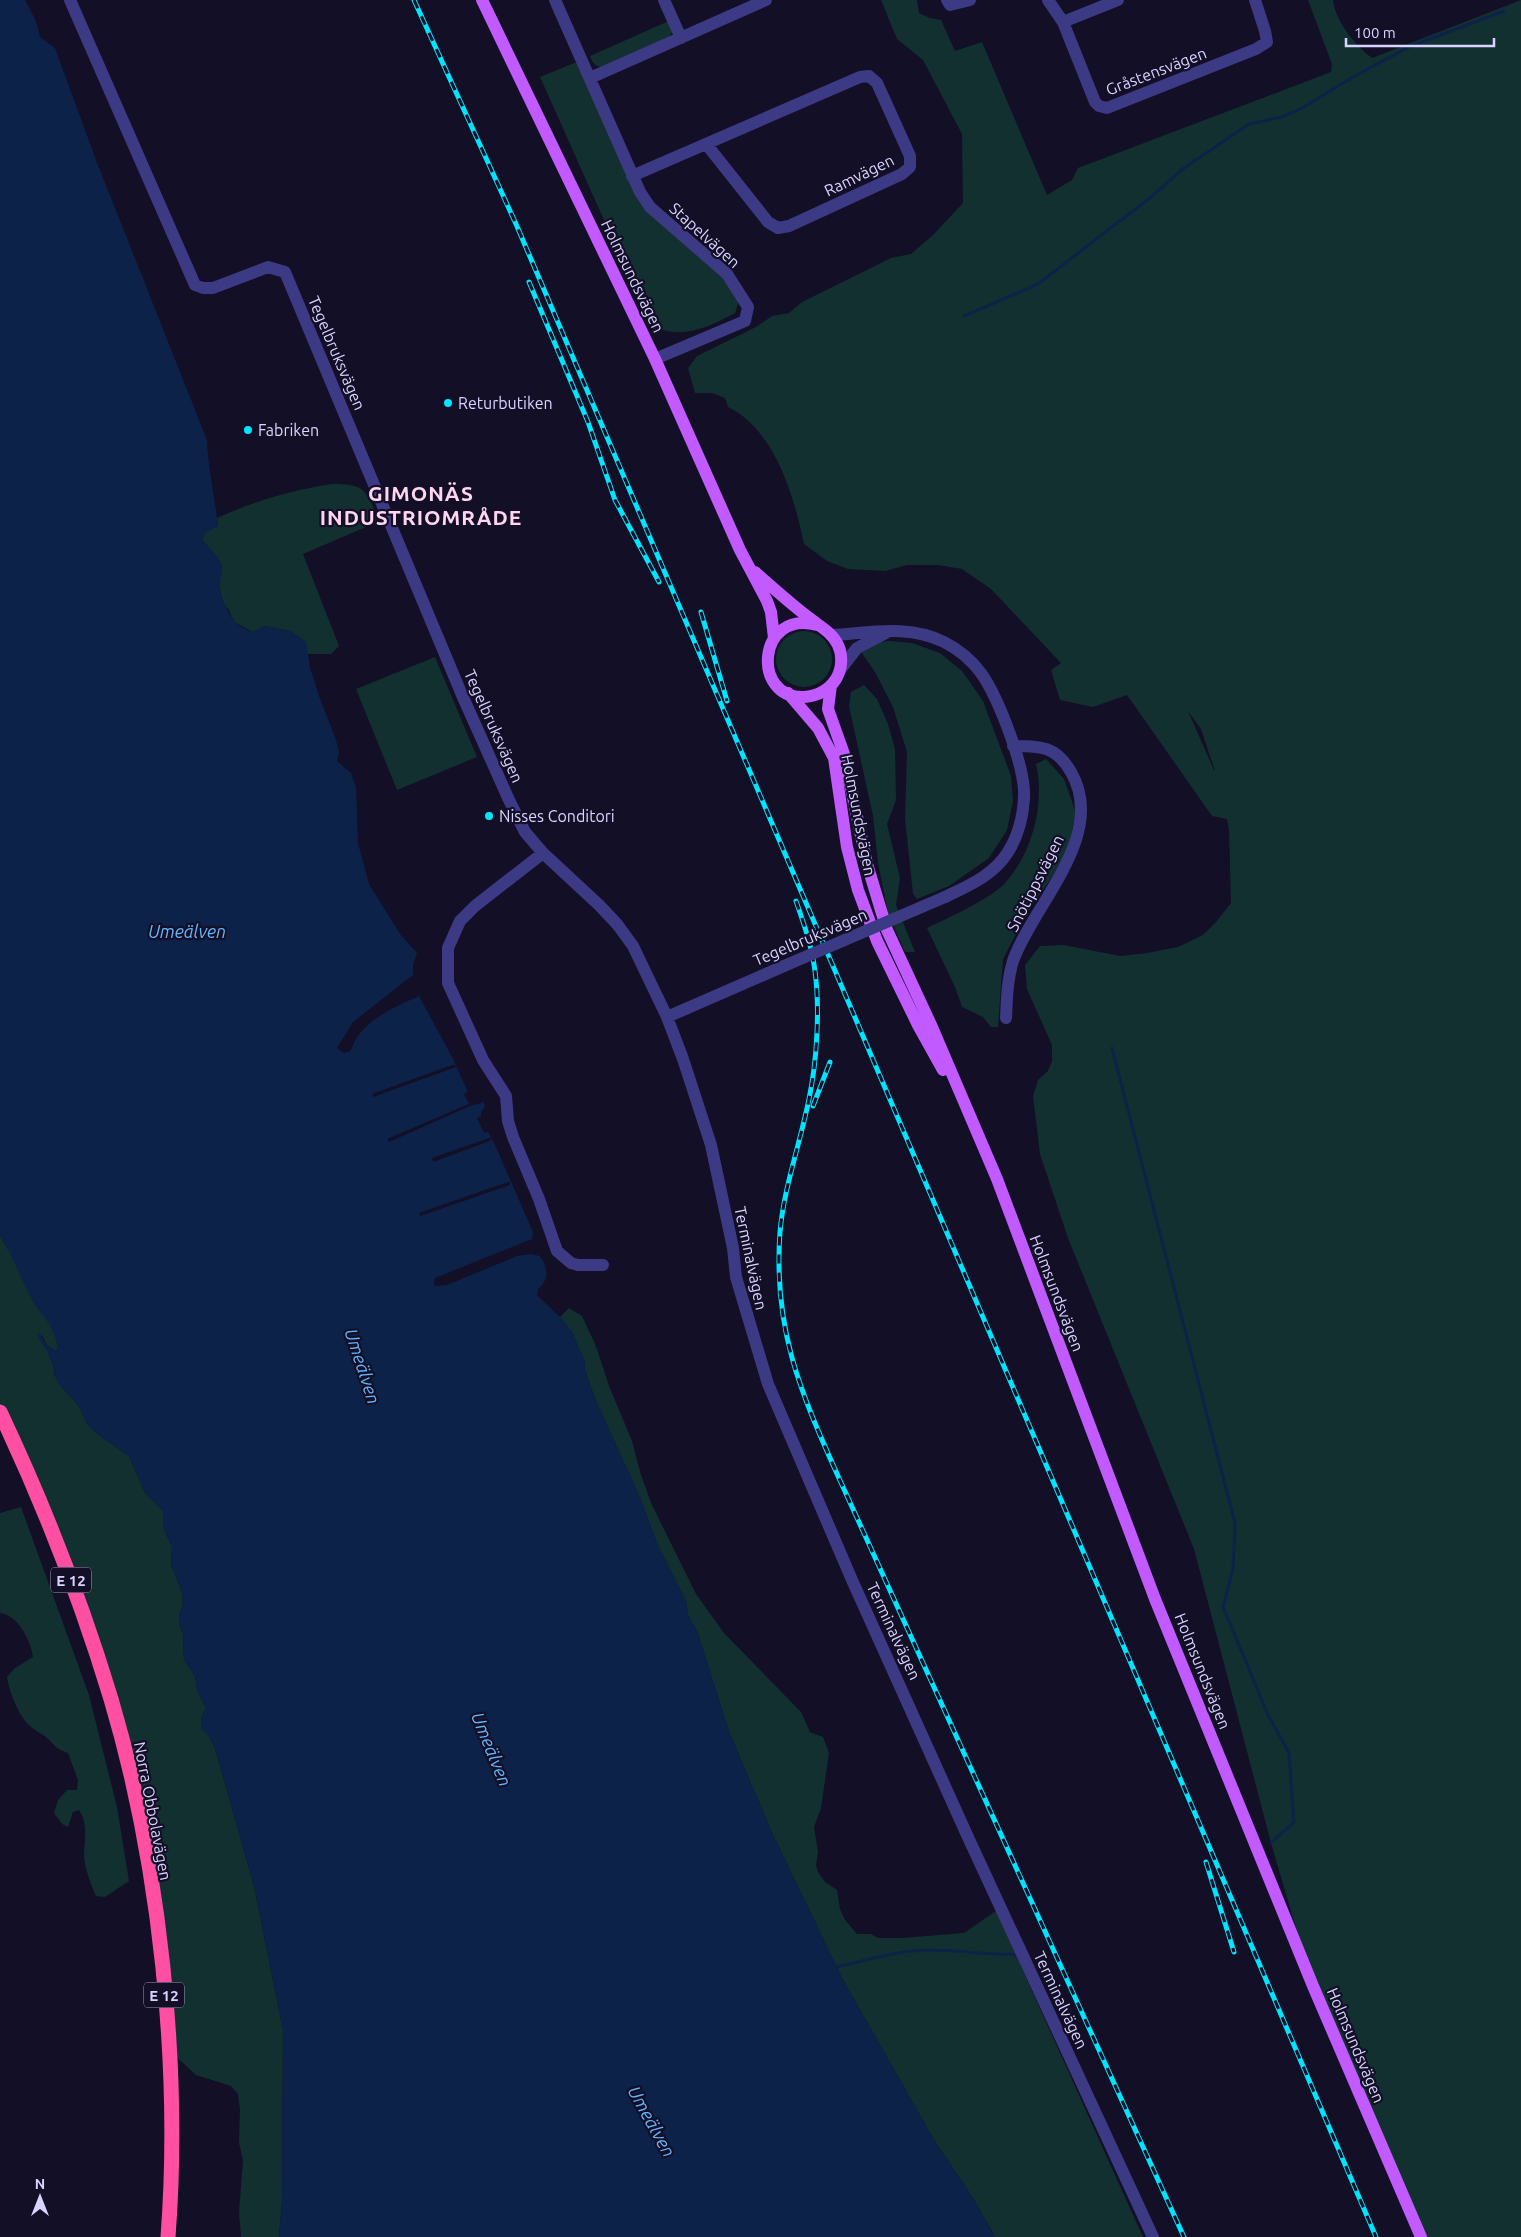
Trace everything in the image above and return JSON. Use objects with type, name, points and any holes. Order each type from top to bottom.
[{"type":"highway","name":"Norra Obbolavägen","points":[[0,1412],[40,1500],[89,1630],[111,1701],[142,1836],[161,1958],[168,2049],[172,2171],[168,2237]]},
{"type":"main road","name":"Holmsundsvägen","points":[[482,0],[656,359],[771,612],[774,638],[768,649],[768,668],[776,684],[788,693],[818,728],[834,758],[847,847],[858,890],[877,940],[918,1025],[969,1110]]},
{"type":"main road","name":"Holmsundsvägen","points":[[750,568],[817,625],[832,635]]},
{"type":"main road","points":[[774,638],[781,631],[796,624],[817,625]]},
{"type":"main road","points":[[832,635],[841,654],[840,670]]},
{"type":"main road","name":"Holmsundsvägen","points":[[840,670],[831,685],[828,709],[844,754],[866,864],[887,930],[969,1110],[997,1179],[1155,1599],[1313,1986],[1421,2237]]},
{"type":"main road","points":[[788,693],[799,697],[811,696],[822,692],[831,685]]},
{"type":"street","name":"Tegelbruksvägen","points":[[70,0],[196,285],[204,288],[213,288],[268,267],[285,272],[462,696],[521,824],[542,853],[617,924],[633,946],[667,1018],[968,887],[992,871],[1008,853],[1017,834],[1024,796],[1019,762],[989,686],[970,662],[958,650],[929,636],[913,632],[832,635]]},
{"type":"street","name":"Stapelvägen","points":[[555,0],[632,176],[650,207],[727,274],[748,307],[745,321],[656,359]]},
{"type":"street","points":[[664,0],[680,38]]},
{"type":"street","points":[[590,78],[766,0]]},
{"type":"street","points":[[947,0],[950,5],[970,0]]},
{"type":"street","points":[[1048,0],[1063,22],[1118,0]]},
{"type":"street","name":"Gråstensvägen","points":[[1063,22],[1095,102],[1106,108],[1256,50],[1267,42],[1255,0]]},
{"type":"street","name":"Ramvägen","points":[[632,176],[708,145],[851,81],[869,76],[877,83],[910,156],[910,167],[902,174],[788,226],[778,228],[768,222],[708,145]]},
{"type":"street","name":"Tegelbruksvägen","points":[[840,670],[857,648],[887,632]]},
{"type":"street","name":"Snötippsvägen","points":[[1006,1018],[1008,983],[1014,960],[1067,862],[1077,835],[1081,810],[1076,782],[1066,764],[1056,753],[1045,747],[1013,746]]},
{"type":"street","points":[[542,853],[475,906],[460,921],[448,948],[448,983],[483,1060],[506,1096],[508,1121],[513,1137],[539,1199],[557,1251],[571,1263],[578,1265],[603,1265]]},
{"type":"street","name":"Terminalvägen","points":[[667,1018],[683,1059],[711,1145],[736,1277],[768,1384],[852,1580],[966,1835],[1153,2237]]},
{"type":"green space","points":[[881,0],[917,0],[919,13],[941,20],[955,51],[982,42],[1047,195],[1072,180],[1078,168],[1331,72],[1332,64],[1308,0],[1333,0],[1338,16],[1347,32],[1359,47],[1372,58],[1521,0],[1521,2237],[1421,2237],[1313,1986],[1271,1843],[1194,1549],[1068,1238],[1040,1154],[1033,1096],[1038,1080],[1048,1071],[1052,1061],[1052,1045],[1027,989],[1025,965],[1040,946],[1064,945],[1120,956],[1178,947],[1203,935],[1231,903],[1227,819],[1212,816],[1127,695],[1093,707],[1060,700],[1051,670],[1061,663],[991,589],[962,569],[938,565],[907,565],[885,571],[848,569],[827,561],[804,544],[795,506],[780,466],[758,431],[728,407],[725,398],[712,393],[695,393],[688,368],[697,356],[756,327],[772,316],[789,313],[802,302],[891,258],[911,254],[933,235],[963,203],[962,134],[923,60],[897,39]],"holes":[[[1188,711],[1201,729],[1215,771]]]},
{"type":"green space","points":[[671,20],[674,28],[670,36],[605,68],[595,65],[592,61],[590,56]]},
{"type":"green space","points":[[579,61],[629,179],[720,273],[739,301],[735,313],[698,330],[688,332],[667,331],[657,328],[621,258],[540,77]]},
{"type":"green space","points":[[344,484],[364,491],[380,521],[303,554],[339,646],[331,654],[307,654],[306,642],[290,631],[265,626],[253,632],[234,622],[229,610],[223,603],[219,587],[222,568],[218,559],[202,540],[204,533],[218,526],[217,518],[245,506],[274,497],[302,489]]},
{"type":"green space","points":[[799,631],[809,631],[824,639],[830,648],[832,659],[830,670],[824,679],[809,687],[799,687],[788,682],[781,675],[776,664],[776,654],[781,643],[788,636]]},
{"type":"green space","points":[[877,642],[912,643],[940,653],[962,671],[983,701],[1011,776],[1013,801],[1007,830],[989,858],[949,886],[917,899],[913,894],[905,819],[907,752],[893,707],[875,672],[861,652]]},
{"type":"green space","points":[[435,657],[477,757],[397,790],[356,689]]},
{"type":"green space","points":[[864,685],[877,699],[888,724],[895,749],[896,800],[887,824],[900,878],[896,905],[915,952],[905,952],[888,913],[878,863],[873,816],[849,706],[851,692]]},
{"type":"green space","points":[[1046,759],[1064,779],[1076,813],[1068,849],[1054,874],[1027,913],[1003,959],[998,1027],[991,1027],[983,1017],[962,1007],[955,987],[927,928],[991,894],[1006,882],[1015,870],[1030,841],[1038,810],[1039,795],[1036,764]]},
{"type":"green space","points":[[0,1235],[55,1334],[58,1348],[56,1351],[47,1345],[41,1334],[43,1345],[53,1365],[53,1372],[60,1385],[79,1406],[86,1422],[96,1433],[129,1456],[145,1493],[163,1511],[163,1527],[172,1547],[171,1564],[182,1593],[183,1605],[179,1614],[179,1624],[183,1634],[184,1660],[195,1676],[197,1690],[206,1708],[201,1718],[201,1728],[208,1735],[215,1748],[254,1886],[283,2030],[282,2200],[279,2237],[241,2237],[239,2212],[243,2161],[239,2143],[240,2110],[238,2094],[231,2086],[196,2075],[168,2049],[161,1958],[111,1701],[0,1412]]},
{"type":"green space","points":[[569,1308],[582,1316],[596,1346],[609,1386],[632,1441],[641,1475],[652,1505],[696,1594],[724,1633],[801,1712],[810,1732],[823,1737],[829,1753],[821,1808],[814,1827],[818,1852],[816,1865],[818,1872],[825,1882],[837,1890],[840,1909],[845,1920],[857,1934],[871,1934],[878,1938],[902,1938],[964,1933],[996,1911],[1143,2237],[995,2237],[973,2198],[934,2140],[842,1978],[773,1835],[729,1732],[697,1631],[688,1615],[686,1601],[657,1544],[641,1500],[596,1401],[585,1371],[585,1363],[572,1332],[560,1317]]},
{"type":"green space","points":[[21,1507],[89,1695],[117,1807],[129,1881],[105,1897],[96,1896],[90,1882],[84,1857],[85,1827],[79,1810],[73,1812],[68,1827],[62,1824],[54,1813],[58,1800],[67,1790],[77,1790],[78,1780],[68,1753],[56,1747],[26,1722],[15,1703],[8,1683],[7,1677],[15,1668],[33,1657],[26,1636],[18,1624],[7,1615],[0,1613],[0,1513]]},
{"type":"water","name":"Umeälven","points":[[0,0],[25,0],[36,21],[40,37],[55,48],[96,160],[207,440],[218,526],[204,533],[202,540],[221,563],[222,570],[219,588],[223,601],[234,620],[242,627],[253,632],[265,626],[290,631],[306,642],[310,667],[336,740],[339,752],[337,761],[351,773],[356,788],[358,843],[369,884],[400,934],[417,953],[413,965],[413,975],[353,1022],[337,1048],[344,1053],[350,1051],[357,1037],[377,1017],[419,996],[452,1057],[468,1092],[464,1094],[470,1106],[484,1102],[485,1107],[481,1112],[481,1116],[477,1118],[484,1133],[488,1132],[495,1145],[533,1232],[532,1239],[435,1278],[435,1286],[447,1285],[517,1256],[531,1254],[540,1256],[543,1260],[546,1278],[538,1289],[537,1295],[560,1317],[572,1332],[585,1363],[585,1371],[596,1401],[641,1500],[657,1544],[686,1601],[688,1615],[697,1631],[729,1732],[773,1835],[842,1978],[934,2140],[973,2198],[995,2237],[279,2237],[282,2200],[283,2030],[254,1886],[215,1748],[208,1735],[201,1729],[201,1718],[206,1708],[197,1690],[195,1676],[184,1660],[183,1634],[179,1624],[179,1614],[183,1605],[182,1593],[171,1564],[172,1547],[163,1527],[163,1511],[145,1493],[129,1456],[96,1433],[86,1422],[79,1406],[60,1385],[53,1372],[53,1365],[47,1351],[37,1335],[38,1332],[47,1345],[56,1351],[58,1348],[54,1333],[31,1298],[0,1235]]},
{"type":"pier","points":[[452,1065],[456,1067],[373,1097],[372,1094]]},
{"type":"pier","points":[[469,1104],[470,1106],[389,1142],[387,1139]]},
{"type":"pier","points":[[492,1137],[490,1141],[433,1162],[432,1158]]},
{"type":"pier","points":[[510,1182],[510,1185],[420,1216],[419,1213]]},
{"type":"waterway","points":[[964,316],[1038,284],[1151,197],[1184,168],[1249,124],[1282,117],[1302,108],[1353,77],[1409,47],[1504,11]]},
{"type":"waterway","points":[[1112,1048],[1235,1523],[1233,1569],[1223,1607],[1268,1715],[1289,1753],[1294,1822],[1271,1843]]},
{"type":"waterway","points":[[837,1967],[882,1956],[916,1951],[939,1950],[1019,1954]]},
{"type":"railway","points":[[414,0],[516,224],[1376,2237]]},
{"type":"railway","points":[[529,282],[588,422],[615,500],[659,582]]},
{"type":"railway","points":[[701,612],[727,701]]},
{"type":"railway","points":[[796,901],[814,962],[817,986],[817,1018],[816,1052],[812,1084],[785,1199],[780,1232],[779,1267],[781,1299],[785,1329],[792,1358],[812,1416],[838,1476],[1184,2237]]},
{"type":"railway","points":[[813,1106],[830,1062]]},
{"type":"railway","points":[[1206,1862],[1234,1952]]},
{"type":"place","name":"Returbutiken","points":[[448,403]]},
{"type":"place","name":"Fabriken","points":[[248,430]]},
{"type":"place","name":"Nisses Conditori","points":[[489,816]]},
{"type":"district","name":"GIMONÄS INDUSTRIOMRÅDE","points":[[421,505]]}]
